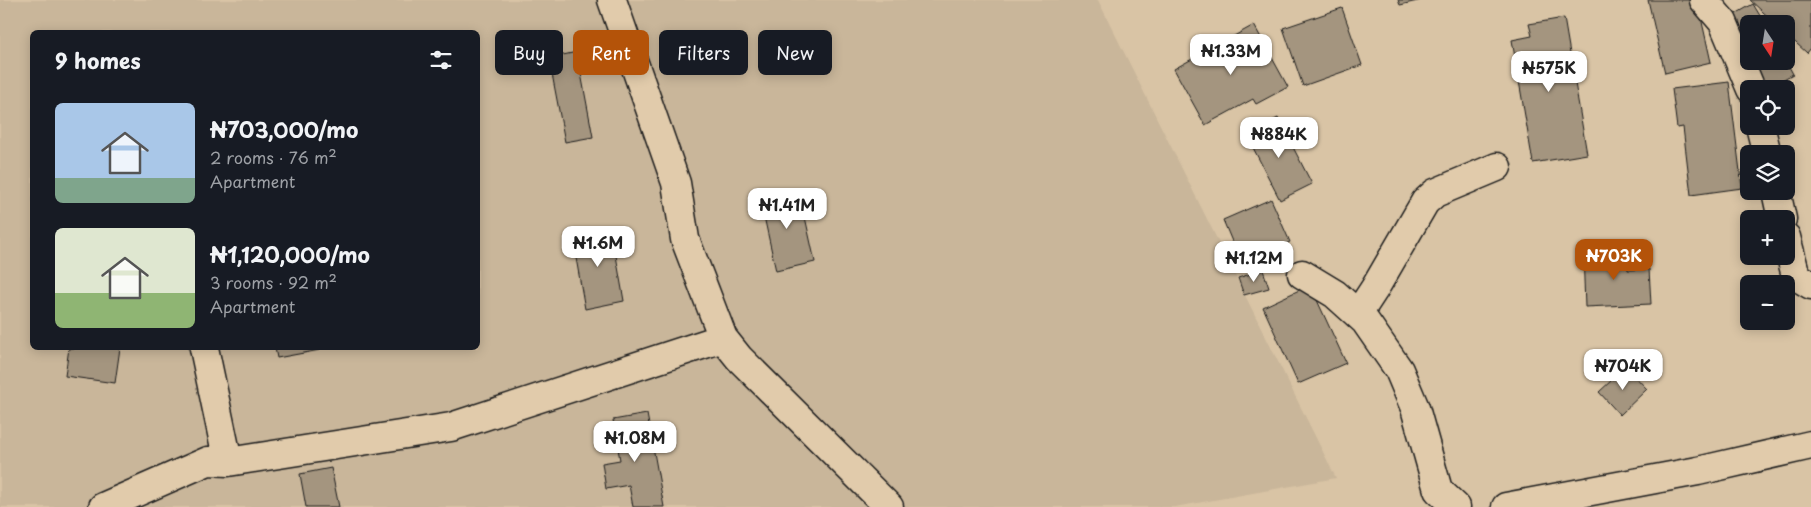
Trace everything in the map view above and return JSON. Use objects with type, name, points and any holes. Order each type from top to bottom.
[{"type":"street","points":[[612,0],[676,183],[685,239],[723,338],[739,358],[889,507]]},
{"type":"street","points":[[1704,0],[1723,22],[1747,80]]},
{"type":"street","points":[[1358,314],[1376,288],[1425,202],[1435,193],[1497,167]]},
{"type":"street","points":[[1793,265],[1796,276],[1811,285]]},
{"type":"street","points":[[1302,274],[1335,294],[1358,314],[1365,321],[1399,370],[1415,408],[1438,490],[1456,507]]},
{"type":"street","points":[[104,507],[208,461],[228,462],[450,427],[723,338]]},
{"type":"street","points":[[204,350],[228,462]]},
{"type":"street","points":[[1506,507],[1698,471],[1811,445]]},
{"type":"shaded area","points":[[0,0],[1098,0],[1336,478],[1175,507],[0,507]]},
{"type":"building","points":[[1398,0],[1422,0],[1400,5]]},
{"type":"building","points":[[1648,0],[1697,0],[1711,62],[1665,73]]},
{"type":"building","points":[[1750,0],[1811,0],[1811,48],[1807,53],[1795,42],[1795,15],[1766,15]]},
{"type":"building","points":[[1753,4],[1760,15],[1740,15],[1740,45],[1725,20]]},
{"type":"building","points":[[1342,8],[1362,65],[1303,86],[1283,28]]},
{"type":"building","points":[[1564,18],[1587,154],[1533,163],[1512,40],[1532,36],[1529,24]]},
{"type":"building","points":[[1254,25],[1288,87],[1256,104],[1253,99],[1205,125],[1174,69]]},
{"type":"building","points":[[573,53],[573,75],[581,75],[593,137],[565,142],[552,75],[563,75],[563,55]]},
{"type":"building","points":[[1754,70],[1791,70],[1793,74],[1782,80],[1760,80]]},
{"type":"building","points":[[1729,82],[1740,172],[1740,188],[1691,195],[1683,127],[1677,128],[1672,89]]},
{"type":"building","points":[[1278,118],[1312,184],[1280,200],[1246,134]]},
{"type":"building","points":[[799,190],[815,262],[776,271],[760,198]]},
{"type":"building","points":[[1271,199],[1290,242],[1241,263],[1223,220]]},
{"type":"building","points":[[611,227],[624,301],[585,309],[572,235]]},
{"type":"building","points":[[1627,250],[1628,270],[1649,269],[1651,304],[1585,307],[1583,252]]},
{"type":"building","points":[[1263,270],[1269,288],[1244,295],[1238,278]]},
{"type":"building","points":[[1310,285],[1346,363],[1298,384],[1263,307]]},
{"type":"building","points":[[69,350],[120,350],[115,383],[65,376]]},
{"type":"building","points":[[275,350],[320,350],[277,358]]},
{"type":"building","points":[[1626,367],[1647,389],[1620,415],[1599,392]]},
{"type":"building","points":[[647,414],[664,507],[633,507],[629,485],[606,489],[602,463],[620,460],[613,420]]},
{"type":"building","points":[[331,468],[339,507],[306,507],[300,474]]}]
